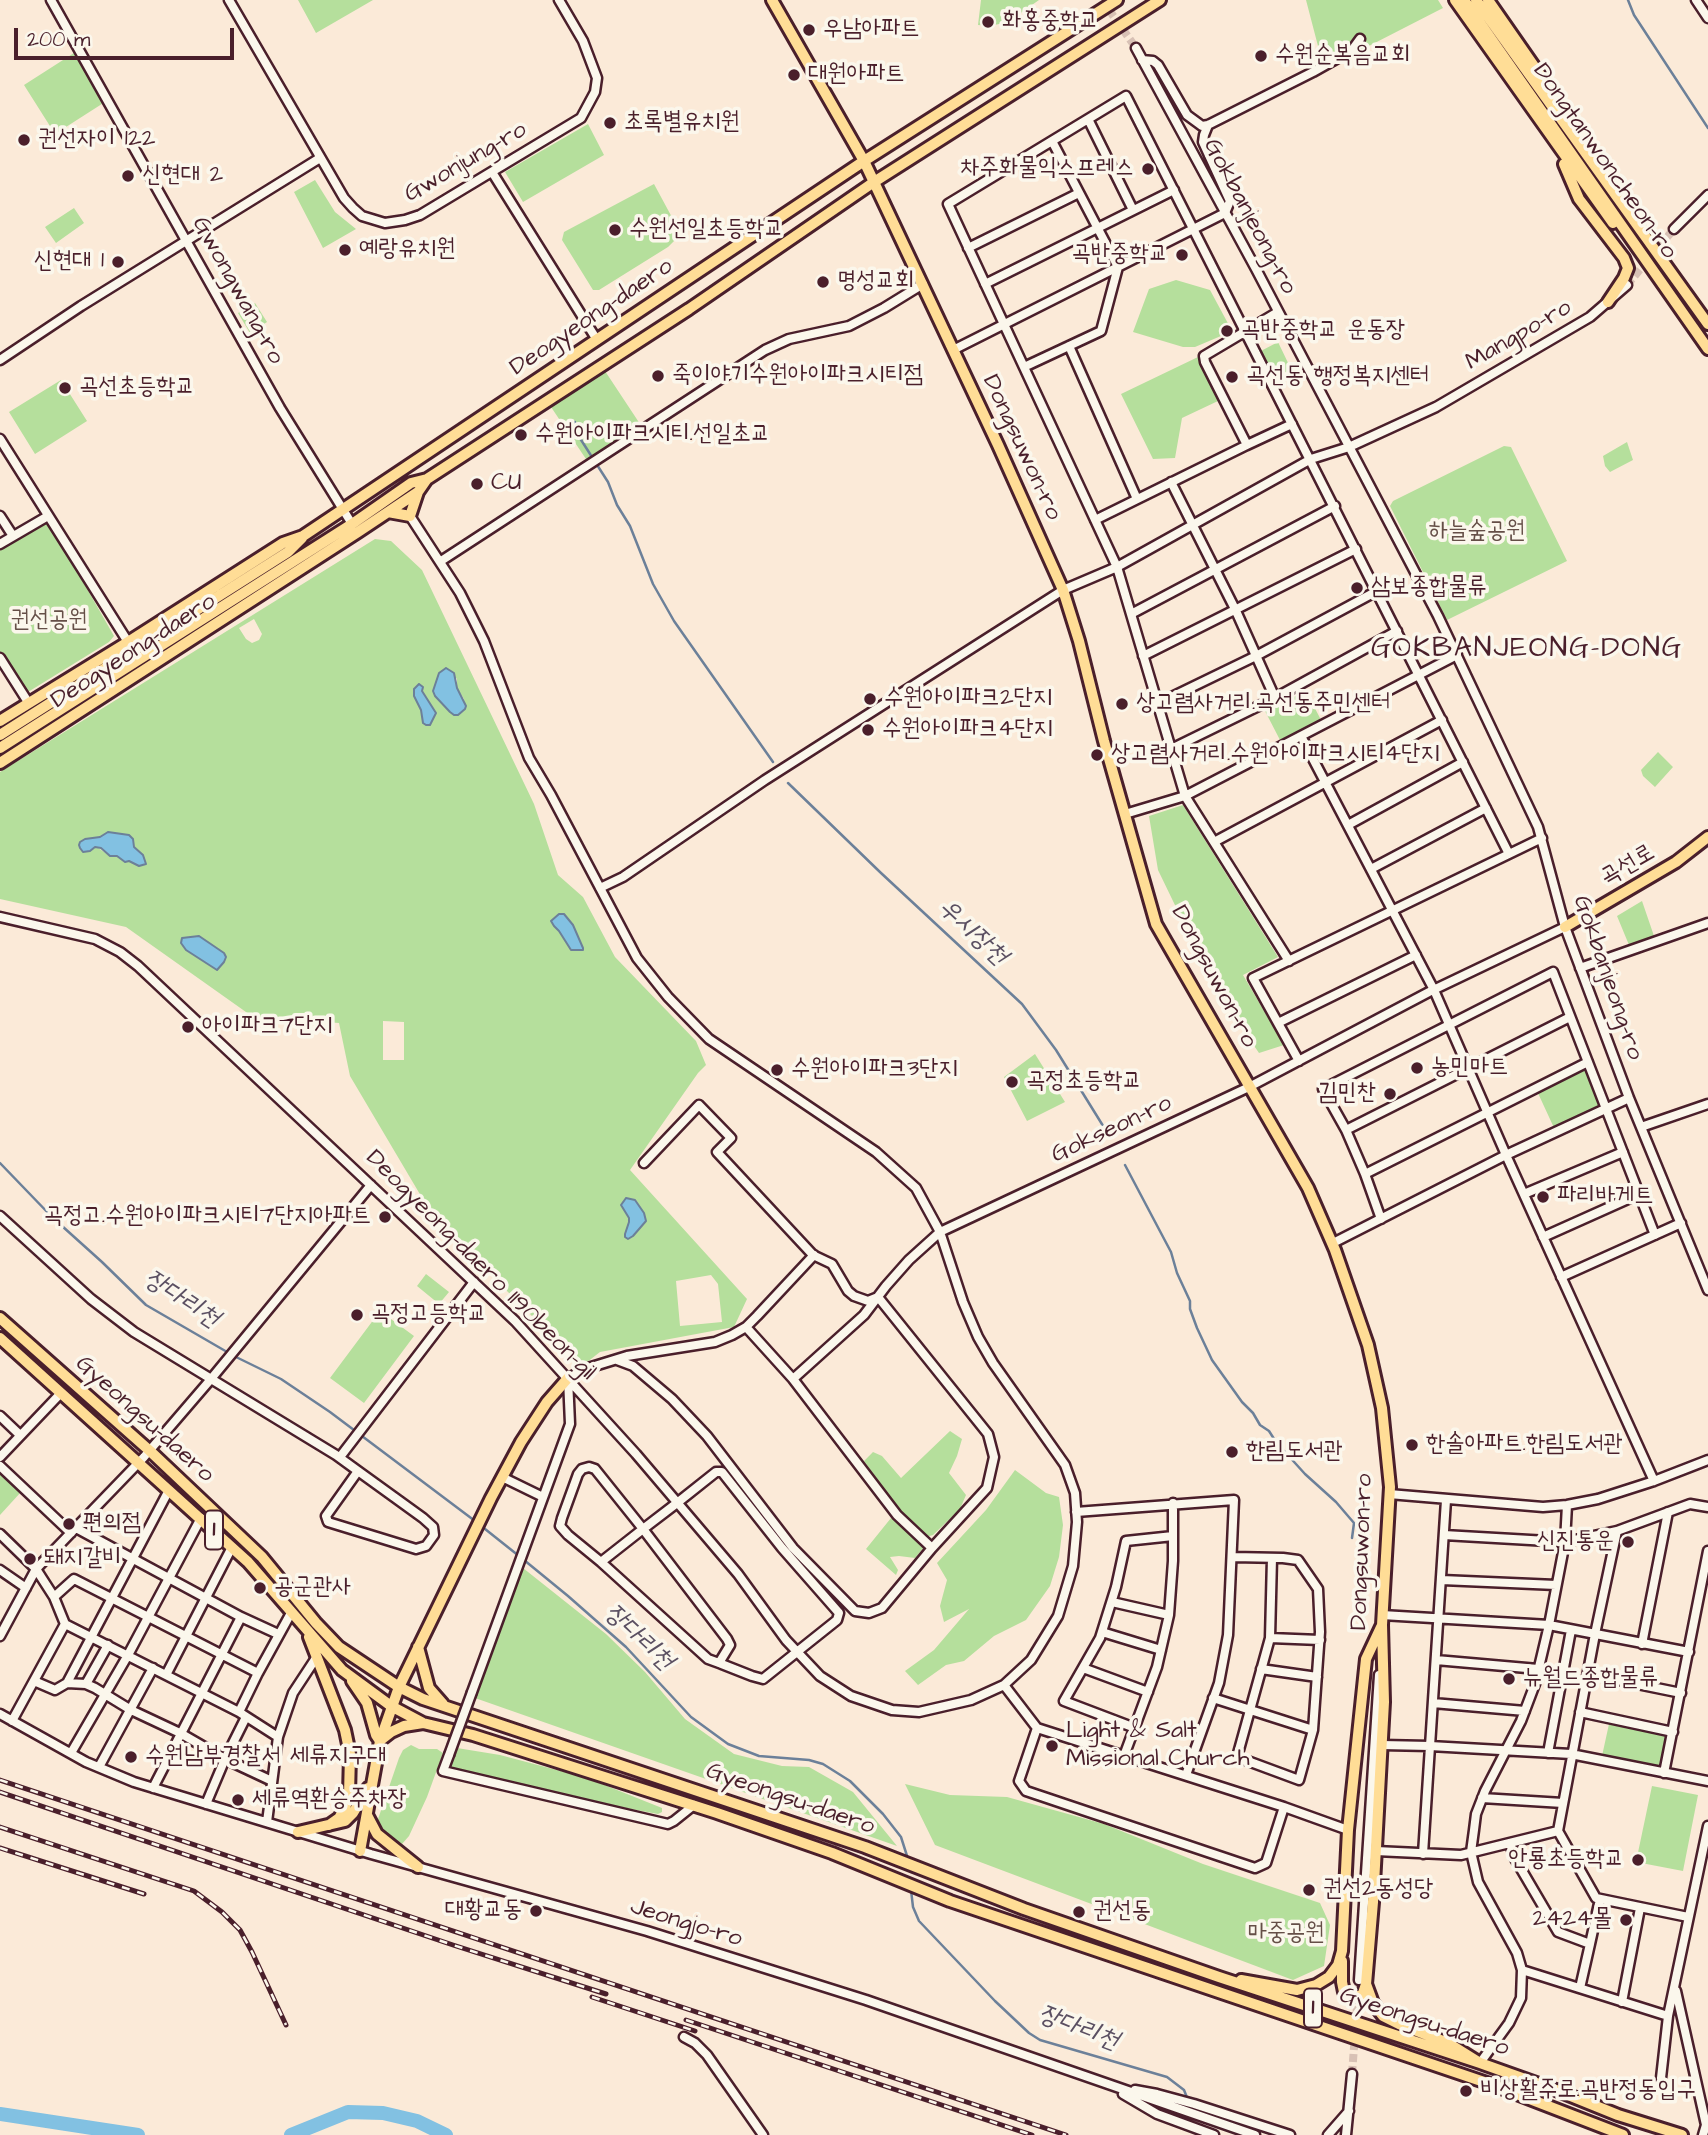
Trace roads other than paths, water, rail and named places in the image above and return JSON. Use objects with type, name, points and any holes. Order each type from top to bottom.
[{"type":"main road","name":"Dongsuwon-ro","points":[[772,0],[874,182],[1063,590],[1156,924],[1308,1188],[1332,1243],[1368,1345],[1382,1408],[1390,1494],[1382,1620]]},
{"type":"main road","name":"Deogyeong-daero","points":[[183,626],[288,552],[303,536],[342,509],[864,162],[1116,0]]},
{"type":"main road","name":"Deogyeong-daero","points":[[183,626],[352,524],[411,484],[427,480],[690,309],[874,182],[1160,0]]},
{"type":"main road","points":[[1455,0],[1604,212],[1675,302]]},
{"type":"main road","name":"Dongtanwoncheon-ro","points":[[1464,0],[1708,349]]},
{"type":"main road","name":"Dongtanwoncheon-ro","points":[[1476,0],[1708,324]]},
{"type":"main road","points":[[1488,0],[1649,233],[1687,294]]},
{"type":"main road","points":[[1557,145],[1579,199],[1624,258],[1628,268],[1608,302]]},
{"type":"main road","name":"Deogyeong-daero","points":[[0,763],[388,512],[418,492],[427,480]]},
{"type":"main road","points":[[388,512],[410,516],[418,492]]},
{"type":"main road","name":"Deogyeong-daero","points":[[0,721],[284,543],[303,536]]},
{"type":"main road","points":[[0,735],[183,626]]},
{"type":"main road","points":[[0,748],[183,626]]},
{"type":"main road","name":"곡선로","points":[[1565,926],[1676,862],[1708,837]]},
{"type":"main road","name":"Gyeongsu-daero","points":[[0,1318],[144,1457],[169,1490],[248,1562],[328,1656],[348,1675],[391,1706],[423,1723],[473,1735],[694,1805],[832,1853],[950,1900],[1496,2086],[1623,2135]]},
{"type":"main road","name":"Gyeongsu-daero","points":[[0,1338],[60,1394],[144,1457],[262,1557],[339,1647],[399,1687],[444,1706],[886,1855],[1024,1909],[1219,1978],[1480,2063],[1618,2115],[1682,2135]]},
{"type":"main road","points":[[360,1851],[380,1741],[399,1687],[502,1477],[547,1402],[568,1378]]},
{"type":"main road","points":[[1382,1620],[1384,1702],[1376,1851],[1363,1996],[1350,1996],[1344,1992],[1342,1982],[1348,1830],[1366,1659],[1382,1620]]},
{"type":"main road","points":[[307,1631],[345,1730],[351,1766],[349,1795],[345,1808],[339,1818],[329,1825]]},
{"type":"main road","points":[[418,1647],[429,1688],[444,1706]]},
{"type":"main road","points":[[348,1675],[366,1703],[380,1741]]},
{"type":"main road","points":[[380,1741],[404,1726],[423,1723]]},
{"type":"main road","points":[[298,1832],[345,1821],[354,1813],[373,1780]]},
{"type":"main road","points":[[367,1815],[377,1835],[418,1867]]},
{"type":"main road","points":[[1219,1978],[1297,1990],[1316,1985],[1329,1977],[1338,1965],[1342,1951]]},
{"type":"main road","points":[[1363,1982],[1383,2016],[1448,2043],[1480,2063]]},
{"type":"street","name":"Gwongwang-ro","points":[[51,0],[280,408],[352,524]]},
{"type":"street","name":"Gwonjung-ro","points":[[229,0],[320,158],[353,208],[362,216],[385,223],[420,215],[581,118],[595,92],[597,78],[583,41],[559,0]]},
{"type":"street","points":[[1696,0],[1708,18]]},
{"type":"street","points":[[1142,60],[1153,61],[1158,65],[1187,115],[1202,126],[1352,50],[1360,39]]},
{"type":"street","name":"Gokbanjeong-ro","points":[[1136,48],[1438,616],[1542,838],[1565,926],[1580,968],[1629,1098],[1708,1290]]},
{"type":"street","points":[[1289,961],[1185,796],[1116,567],[948,204],[1126,96],[1509,854]]},
{"type":"street","points":[[1087,119],[1133,210]]},
{"type":"street","points":[[954,350],[1225,212],[1230,201],[1203,142],[1208,125]]},
{"type":"street","points":[[1024,367],[1101,331],[1118,267],[1052,141]]},
{"type":"street","points":[[0,360],[186,239],[320,158]]},
{"type":"street","points":[[492,172],[597,340]]},
{"type":"street","points":[[985,285],[1174,190]]},
{"type":"street","points":[[968,248],[1079,192]]},
{"type":"street","points":[[1674,229],[1708,195]]},
{"type":"street","points":[[441,561],[765,350],[789,340],[849,326],[923,284]]},
{"type":"street","name":"Mangpo-ro","points":[[600,888],[623,877],[765,780],[1063,590],[1116,567],[1311,459],[1349,447],[1436,407],[1590,317],[1627,285]]},
{"type":"street","points":[[1247,445],[1204,356],[1278,312]]},
{"type":"street","points":[[1069,346],[1137,499]]},
{"type":"street","points":[[1095,520],[1292,424]]},
{"type":"street","points":[[0,439],[128,642]]},
{"type":"street","points":[[1171,482],[1236,611],[1275,698]]},
{"type":"street","points":[[1131,614],[1335,506]]},
{"type":"street","points":[[0,516],[13,536]]},
{"type":"street","points":[[0,544],[48,516]]},
{"type":"street","name":"Deogyeong-daero 1190beon-gil","points":[[0,917],[95,939],[120,952],[138,966],[514,1321],[568,1378],[677,1503],[738,1574],[796,1651],[820,1676],[851,1696],[892,1710],[919,1712],[971,1700],[1004,1685],[1031,1660],[1058,1616],[1073,1566],[1077,1522],[1075,1493],[1065,1465],[993,1363],[978,1337],[963,1302],[940,1232],[916,1188],[876,1152],[709,1039],[668,997],[637,958],[529,758],[484,641],[460,593],[410,516]]},
{"type":"street","points":[[1143,656],[1356,549]]},
{"type":"street","points":[[1157,704],[1256,656],[1377,591]]},
{"type":"street","points":[[1171,749],[1275,698],[1397,631]]},
{"type":"street","points":[[1125,814],[1185,796],[1457,656]]},
{"type":"street","points":[[0,658],[28,702]]},
{"type":"street","points":[[1214,842],[1442,720]]},
{"type":"street","points":[[1301,736],[1434,989],[1654,1481]]},
{"type":"street","points":[[1348,825],[1463,762]]},
{"type":"street","points":[[1371,869],[1486,808]]},
{"type":"street","points":[[1299,1061],[1254,978],[1542,838]]},
{"type":"street","points":[[1580,968],[1708,923]]},
{"type":"street","name":"Gokseon-ro","points":[[793,1379],[864,1315],[909,1260],[940,1232],[1249,1087],[1434,989],[1565,926]]},
{"type":"street","points":[[1278,1023],[1416,955]]},
{"type":"street","points":[[1381,1219],[1346,1130],[1324,1089],[1553,972],[1655,1235]]},
{"type":"street","points":[[1346,1130],[1570,1017]]},
{"type":"street","points":[[1365,1174],[1588,1062]]},
{"type":"street","points":[[1332,1243],[1506,1155],[1629,1098]]},
{"type":"street","points":[[1641,1127],[1708,1104]]},
{"type":"street","points":[[616,1359],[633,1366],[672,1399],[707,1436],[793,1548],[855,1612],[869,1614],[882,1608],[987,1488],[994,1457],[988,1434],[878,1297],[868,1301],[848,1291],[832,1264],[814,1255],[717,1152],[731,1138],[699,1105],[644,1163]]},
{"type":"street","points":[[1524,1194],[1623,1152]]},
{"type":"street","points":[[0,1636],[36,1569],[144,1457],[372,1185]]},
{"type":"street","points":[[1543,1237],[1639,1194]]},
{"type":"street","points":[[0,1216],[46,1260],[123,1324],[340,1457],[433,1527],[433,1535],[426,1546],[416,1549],[328,1522],[326,1516],[358,1471]]},
{"type":"street","points":[[1561,1277],[1681,1223]]},
{"type":"street","points":[[694,1805],[668,1824],[443,1771],[570,1424],[568,1378],[616,1359],[715,1342],[746,1327],[814,1255]]},
{"type":"street","points":[[340,1457],[474,1282]]},
{"type":"street","points":[[746,1327],[793,1379],[897,1515],[932,1548]]},
{"type":"street","points":[[0,1457],[60,1394]]},
{"type":"street","points":[[0,1416],[20,1435]]},
{"type":"street","points":[[1390,1494],[1543,1507],[1567,1505],[1598,1499],[1708,1460]]},
{"type":"street","points":[[0,1466],[74,1530],[278,1634]]},
{"type":"street","points":[[601,1562],[643,1530],[716,1472],[722,1472],[782,1548],[839,1613],[837,1620],[763,1679],[719,1663],[708,1659],[561,1526],[578,1474],[582,1469],[595,1469],[643,1530],[727,1639],[730,1645],[719,1663]]},
{"type":"street","points":[[502,1477],[543,1497]]},
{"type":"street","points":[[34,1681],[55,1690],[68,1683],[169,1490]]},
{"type":"street","points":[[1076,1512],[1234,1500],[1228,1635],[1219,1683],[1186,1776]]},
{"type":"street","points":[[1423,1854],[1446,1500]]},
{"type":"street","points":[[1125,1756],[1148,1692],[1169,1615],[1173,1503]]},
{"type":"street","points":[[1444,1535],[1565,1542],[1618,1531],[1690,1504],[1708,1507]]},
{"type":"street","points":[[1480,2063],[1509,2022],[1521,1998],[1522,1970],[1517,1953],[1478,1882],[1471,1852],[1476,1814],[1535,1684],[1565,1542],[1567,1505]]},
{"type":"street","points":[[1642,1644],[1668,1512]]},
{"type":"street","points":[[71,1753],[128,1655],[201,1518]]},
{"type":"street","points":[[1618,1531],[1595,1634],[1558,1830],[1595,1898],[1688,1917]]},
{"type":"street","points":[[0,1534],[36,1569],[54,1597],[65,1624],[243,1714],[278,1737]]},
{"type":"street","points":[[1135,1728],[1064,1701],[1102,1632],[1126,1541],[1173,1536]]},
{"type":"street","points":[[166,1675],[232,1547]]},
{"type":"street","points":[[1664,1773],[1708,1551]]},
{"type":"street","points":[[1233,1557],[1272,1558],[1298,1560],[1318,1589],[1320,1640],[1313,1730],[1299,1780],[1237,1757],[1270,1638],[1272,1558]]},
{"type":"street","points":[[0,1570],[26,1588]]},
{"type":"street","points":[[54,1597],[74,1579],[258,1673]]},
{"type":"street","points":[[1442,1580],[1556,1585]]},
{"type":"street","points":[[1112,1602],[1169,1615]]},
{"type":"street","points":[[206,1804],[258,1673],[292,1613]]},
{"type":"street","points":[[153,1788],[241,1617]]},
{"type":"street","points":[[1382,1620],[1438,1619],[1549,1625],[1689,1652]]},
{"type":"street","name":"Dongsuwon-ro","points":[[1363,1982],[1382,1620]]},
{"type":"street","points":[[12,1721],[65,1624]]},
{"type":"street","points":[[1548,1753],[1571,1630]]},
{"type":"street","points":[[1102,1632],[1161,1650]]},
{"type":"street","points":[[1270,1638],[1320,1640]]},
{"type":"street","points":[[86,1685],[108,1645]]},
{"type":"street","points":[[267,1822],[278,1737],[293,1693],[316,1658]]},
{"type":"street","points":[[1436,1660],[1538,1669]]},
{"type":"street","points":[[99,1768],[153,1668]]},
{"type":"street","points":[[1083,1668],[1148,1692]]},
{"type":"street","points":[[1261,1669],[1317,1677]]},
{"type":"street","points":[[1587,1674],[1681,1693]]},
{"type":"street","points":[[68,1683],[86,1685],[272,1781]]},
{"type":"street","points":[[1004,1685],[1037,1728],[1348,1830]]},
{"type":"street","points":[[1213,1698],[1313,1730]]},
{"type":"street","points":[[1433,1703],[1525,1711]]},
{"type":"street","points":[[1580,1712],[1672,1732]]},
{"type":"street","name":"Jeongjo-ro","points":[[0,1714],[99,1768],[153,1788],[360,1851],[647,1931],[866,2000],[1255,2135]]},
{"type":"street","points":[[1037,1728],[1019,1781],[1026,1791],[1255,1868],[1266,1863],[1284,1807]]},
{"type":"street","points":[[1382,1745],[1572,1754],[1708,1781]]},
{"type":"street","points":[[1482,1798],[1563,1803]]},
{"type":"street","points":[[1661,2078],[1668,2016],[1708,1826]]},
{"type":"street","points":[[1376,1851],[1461,1855],[1558,1830]]},
{"type":"street","points":[[1510,1843],[1514,1857],[1558,1932],[1590,1944]]},
{"type":"street","points":[[1580,1988],[1600,1899]]},
{"type":"street","points":[[1622,2002],[1640,1908]]},
{"type":"street","points":[[1522,1970],[1668,2016]]},
{"type":"street","points":[[1675,1987],[1704,2101],[1706,2125],[1703,2135]]},
{"type":"street","points":[[684,2037],[707,2055],[736,2090],[762,2135]]},
{"type":"street","points":[[1348,2132],[1352,2074]]},
{"type":"street","points":[[1109,2085],[1194,2104],[1290,2135]]},
{"type":"street","points":[[1109,2085],[1157,2114],[1214,2135]]},
{"type":"street","points":[[1328,2135],[1349,2111]]},
{"type":"water","points":[[446,668],[454,673],[457,688],[466,706],[458,715],[450,712],[433,691],[439,673]]},
{"type":"water","points":[[419,684],[436,713],[430,725],[423,723],[421,710],[414,696],[414,689]]},
{"type":"water","points":[[108,832],[129,835],[146,864],[139,866],[125,862],[117,856],[110,856],[101,848],[95,847],[83,852],[80,848],[80,842],[85,839],[100,837]]},
{"type":"water","points":[[559,914],[564,914],[573,925],[583,950],[571,950],[554,926],[551,921]]},
{"type":"water","points":[[199,936],[224,953],[224,962],[217,970],[186,950],[181,943],[182,938]]},
{"type":"water","points":[[626,1198],[635,1200],[646,1221],[628,1239],[625,1234],[629,1218],[621,1205]]},
{"type":"waterway","points":[[1628,0],[1634,15],[1708,128]]},
{"type":"waterway","name":"우시장천","points":[[575,422],[576,432],[608,482],[617,505],[630,526],[653,584],[674,621],[773,762]]},
{"type":"waterway","name":"우시장천","points":[[788,783],[1022,1004],[1056,1050],[1105,1129]]},
{"type":"waterway","name":"장다리천","points":[[0,1163],[52,1217],[146,1305],[234,1356],[281,1379],[330,1412],[475,1521]]},
{"type":"waterway","name":"우시장천","points":[[1125,1165],[1171,1252],[1190,1301],[1197,1328],[1212,1360],[1260,1425],[1269,1431],[1305,1474],[1336,1502],[1354,1523],[1352,1538]]},
{"type":"waterway","name":"장다리천","points":[[480,1525],[519,1556]]},
{"type":"waterway","name":"장다리천","points":[[524,1560],[626,1647],[691,1717],[728,1744],[759,1756],[809,1760],[823,1764],[850,1781],[883,1814],[901,1837],[908,1859]]},
{"type":"waterway","name":"장다리천","points":[[911,1890],[913,1907],[919,1921],[1029,2033],[1040,2040],[1167,2077],[1184,2090],[1188,2100],[1188,2121]]},
{"type":"waterway","points":[[291,2135],[348,2112],[383,2113],[417,2121],[446,2135]]},
{"type":"waterway","points":[[0,2114],[138,2135]]},
{"type":"tunnel","points":[[1102,0],[1136,48]]},
{"type":"tunnel","points":[[1627,285],[1674,229]]},
{"type":"tunnel","points":[[1352,2074],[1359,1980]]},
{"type":"railway","points":[[0,1780],[1066,2135]]},
{"type":"railway","points":[[0,1792],[606,1994]]},
{"type":"railway","points":[[0,1827],[194,1891],[240,1930],[286,2025]]},
{"type":"railway","points":[[0,1848],[144,1894]]},
{"type":"railway","points":[[592,1997],[695,2031]]},
{"type":"railway","points":[[686,2020],[1032,2135]]},
{"type":"place","name":"화홍중학교","points":[[988,22]]},
{"type":"place","name":"우남아파트","points":[[809,30]]},
{"type":"place","name":"수원순복음교회","points":[[1261,56]]},
{"type":"place","name":"대원아파트","points":[[794,75]]},
{"type":"place","name":"초록별유치원","points":[[610,123]]},
{"type":"place","name":"권선자이 122","points":[[24,140]]},
{"type":"place","name":"차주화물익스프레스","points":[[1148,169]]},
{"type":"place","name":"신현대 2","points":[[128,176]]},
{"type":"place","name":"수원선일초등학교","points":[[615,230]]},
{"type":"place","name":"예랑유치원","points":[[345,250]]},
{"type":"place","name":"곡반중학교","points":[[1182,255]]},
{"type":"place","name":"신현대 1","points":[[118,262]]},
{"type":"place","name":"명성교회","points":[[823,282]]},
{"type":"place","name":"곡반중학교 운동장","points":[[1227,331]]},
{"type":"place","name":"죽이야기수원아이파크시티점","points":[[658,376]]},
{"type":"place","name":"곡선동 행정복지센터","points":[[1232,377]]},
{"type":"place","name":"곡선초등학교","points":[[65,388]]},
{"type":"place","name":"수원아이파크시티.선일초교","points":[[521,435]]},
{"type":"place","name":"CU","points":[[477,484]]},
{"type":"place","name":"삼보종합물류","points":[[1357,588]]},
{"type":"place","name":"수원아이파크2단지","points":[[870,699]]},
{"type":"place","name":"상고렴사거리.곡선동주민센터","points":[[1122,704]]},
{"type":"place","name":"수원아이파크4단지","points":[[868,730]]},
{"type":"place","name":"상고렴사거리.수원아이파크시티4단지","points":[[1097,755]]},
{"type":"place","name":"아이파크7단지","points":[[188,1027]]},
{"type":"place","name":"농민마트","points":[[1417,1068]]},
{"type":"place","name":"수원아이파크3단지","points":[[777,1070]]},
{"type":"place","name":"곡정초등학교","points":[[1012,1082]]},
{"type":"place","name":"김민찬","points":[[1390,1094]]},
{"type":"place","name":"파리바게트","points":[[1543,1197]]},
{"type":"place","name":"곡정고.수원아이파크시티7단지아파트","points":[[385,1217]]},
{"type":"place","name":"곡정고등학교","points":[[357,1315]]},
{"type":"place","name":"한솔아파트.한림도서관","points":[[1412,1445]]},
{"type":"place","name":"한림도서관","points":[[1232,1452]]},
{"type":"place","name":"편의점","points":[[69,1524]]},
{"type":"place","name":"신진통운","points":[[1628,1542]]},
{"type":"place","name":"돼지갈비","points":[[30,1559]]},
{"type":"place","name":"공군관사","points":[[260,1588]]},
{"type":"place","name":"뉴월드종합물류","points":[[1509,1679]]},
{"type":"place","name":"Light & Salt Missional Church","points":[[1052,1746]]},
{"type":"place","name":"수원남부경찰서 세류지구대","points":[[131,1757]]},
{"type":"place","name":"세류역환승주차장","points":[[238,1800]]},
{"type":"place","name":"안룡초등학교","points":[[1638,1860]]},
{"type":"place","name":"권선2동성당","points":[[1309,1890]]},
{"type":"place","name":"대황교동","points":[[536,1911]]},
{"type":"place","name":"권선동","points":[[1079,1912]]},
{"type":"place","name":"2424몰","points":[[1626,1920]]},
{"type":"place","name":"비상활주로.곡반정동입구","points":[[1466,2091]]},
{"type":"district","name":"GOKBANJEONG-DONG","points":[[1527,650]]},
{"type":"park label","name":"하늘숲공원","points":[[1477,532]]},
{"type":"park label","name":"권선공원","points":[[49,621]]},
{"type":"park label","name":"마중공원","points":[[1286,1934]]}]
